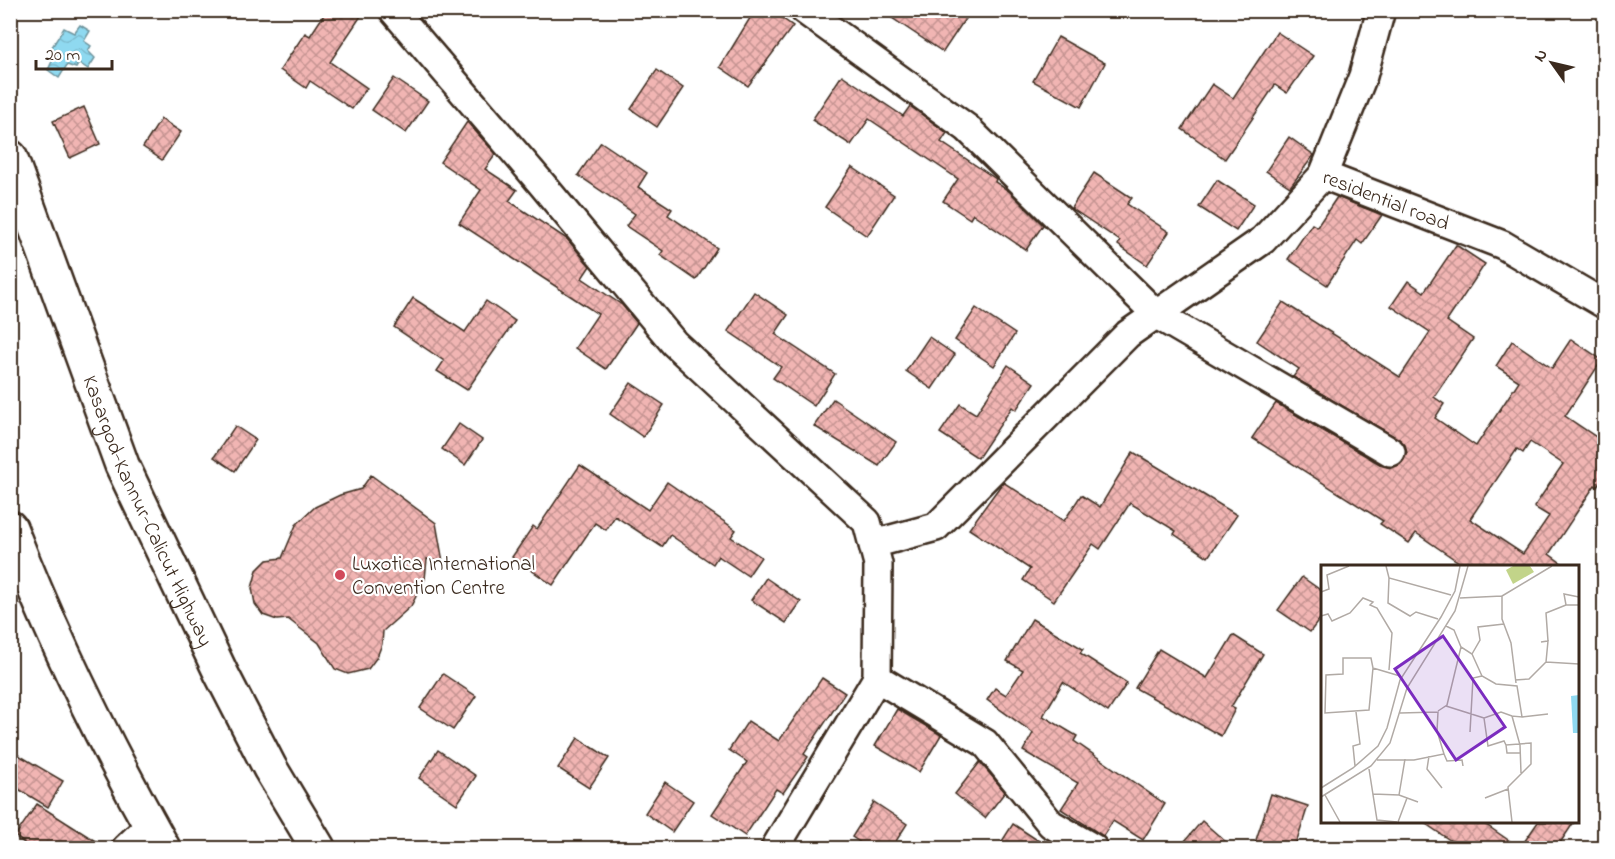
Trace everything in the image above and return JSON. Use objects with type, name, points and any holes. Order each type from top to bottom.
[{"type":"highway","name":"Kasargod-Kannur-Calicut Highway","points":[[10,157],[122,465],[221,673],[270,768],[318,849]]},
{"type":"highway","points":[[10,528],[29,576],[119,771],[156,837]]},
{"type":"street","points":[[393,10],[542,183],[674,343],[867,522],[878,564],[876,678],[775,849]]},
{"type":"street","points":[[804,10],[967,128],[1157,315],[1391,452]]},
{"type":"street","name":"residential road","points":[[1381,10],[1363,76],[1323,175],[1503,245],[1605,304]]},
{"type":"street","points":[[873,544],[936,527],[1128,334],[1263,240],[1323,175]]},
{"type":"street","points":[[876,678],[985,743],[1051,824],[1093,849]]},
{"type":"street","points":[[126,849],[156,837]]},
{"type":"water","points":[[80,25],[90,31],[84,41],[91,46],[88,51],[95,58],[88,69],[79,63],[76,68],[67,65],[59,78],[48,70],[54,57],[50,50],[64,28],[74,33]]},
{"type":"building","points":[[327,10],[365,10],[330,62],[367,88],[352,109],[310,81],[306,88],[280,70],[305,33],[310,36]]},
{"type":"building","points":[[755,10],[770,10],[793,26],[748,86],[720,67]]},
{"type":"building","points":[[880,10],[971,10],[943,52]]},
{"type":"building","points":[[1277,32],[1313,56],[1287,93],[1275,85],[1225,159],[1182,129],[1212,84],[1233,98]]},
{"type":"building","points":[[1058,37],[1105,63],[1081,107],[1033,81]]},
{"type":"building","points":[[657,70],[683,88],[657,127],[631,109]]},
{"type":"building","points":[[842,75],[903,116],[910,106],[947,133],[941,142],[996,179],[995,182],[1009,191],[1043,225],[1026,250],[973,214],[970,219],[943,201],[958,179],[869,119],[851,145],[812,120]]},
{"type":"building","points":[[394,78],[428,101],[406,133],[372,110]]},
{"type":"building","points":[[84,107],[100,144],[70,158],[53,121]]},
{"type":"building","points":[[161,119],[181,132],[162,160],[143,147]]},
{"type":"building","points":[[467,122],[496,154],[485,169],[517,190],[509,201],[567,239],[590,266],[582,278],[622,305],[637,323],[606,369],[575,348],[598,314],[459,223],[481,190],[440,162]]},
{"type":"building","points":[[1289,137],[1314,155],[1290,187],[1266,171]]},
{"type":"building","points":[[601,142],[647,173],[638,187],[672,209],[668,215],[717,248],[696,280],[660,255],[663,251],[626,226],[635,214],[578,175]]},
{"type":"building","points":[[852,167],[894,195],[867,236],[825,207]]},
{"type":"building","points":[[1094,173],[1132,198],[1127,204],[1169,232],[1147,265],[1118,245],[1120,241],[1071,208]]},
{"type":"building","points":[[1217,180],[1254,204],[1236,231],[1199,207]]},
{"type":"building","points":[[1337,197],[1382,215],[1362,244],[1357,240],[1327,285],[1288,259],[1312,224],[1317,227]]},
{"type":"building","points":[[1456,245],[1485,264],[1447,321],[1473,339],[1434,397],[1444,404],[1435,418],[1476,446],[1519,381],[1496,366],[1512,341],[1552,368],[1571,339],[1602,360],[1565,416],[1605,443],[1605,475],[1597,487],[1595,485],[1549,554],[1564,565],[1463,565],[1416,533],[1409,543],[1380,524],[1383,521],[1252,438],[1276,403],[1383,466],[1391,468],[1399,465],[1407,453],[1405,445],[1399,439],[1293,377],[1299,369],[1257,341],[1283,302],[1400,377],[1430,332],[1391,306],[1408,281],[1424,292]],"holes":[[[1530,442],[1563,464],[1534,507],[1549,516],[1523,554],[1470,519],[1517,449],[1523,453]]]},
{"type":"building","points":[[754,292],[788,315],[775,334],[835,374],[814,406],[773,378],[781,367],[728,331]]},
{"type":"building","points":[[413,298],[465,332],[486,301],[515,321],[467,390],[437,371],[444,361],[394,327]]},
{"type":"building","points":[[976,308],[1015,334],[994,366],[955,340]]},
{"type":"building","points":[[929,337],[955,355],[932,389],[906,371]]},
{"type":"building","points":[[1008,365],[1034,383],[1016,410],[1012,407],[978,458],[940,433],[960,404],[976,414]]},
{"type":"building","points":[[631,383],[664,405],[643,437],[610,414]]},
{"type":"building","points":[[833,399],[896,442],[879,466],[814,426]]},
{"type":"building","points":[[459,424],[482,440],[465,465],[442,449]]},
{"type":"building","points":[[235,426],[256,440],[235,471],[214,457]]},
{"type":"building","points":[[1133,452],[1237,515],[1208,557],[1174,534],[1176,531],[1130,503],[1100,549],[1093,544],[1054,601],[1023,580],[1030,569],[969,529],[1003,482],[1064,521],[1081,495],[1100,507]]},
{"type":"building","points":[[580,465],[648,510],[667,482],[736,530],[731,537],[761,557],[748,576],[718,556],[713,564],[670,535],[662,547],[615,516],[606,530],[595,523],[553,585],[512,557],[533,526],[537,529]]},
{"type":"building","name":"Luxotica International Convention Centre","points":[[371,475],[436,523],[443,562],[427,559],[425,579],[411,606],[383,631],[382,644],[377,657],[368,669],[348,674],[335,669],[319,643],[288,619],[277,620],[263,615],[255,604],[252,588],[257,570],[267,560],[282,558],[296,525],[315,507],[340,495],[361,489]]},
{"type":"building","points":[[1302,577],[1321,591],[1321,618],[1310,632],[1278,610]]},
{"type":"building","points":[[766,578],[801,602],[786,623],[751,600]]},
{"type":"building","points":[[1032,619],[1083,649],[1080,653],[1127,683],[1108,712],[1063,682],[1043,716],[1077,736],[1074,741],[1165,804],[1143,840],[1113,821],[1103,836],[1061,809],[1078,783],[1023,751],[1033,733],[987,700],[995,688],[1006,695],[1023,670],[1007,661]]},
{"type":"building","points":[[1233,635],[1263,654],[1231,707],[1235,709],[1221,736],[1135,688],[1159,649],[1207,678]]},
{"type":"building","points":[[443,674],[476,696],[453,730],[420,708]]},
{"type":"building","points":[[822,678],[845,693],[804,754],[808,757],[783,793],[776,789],[745,836],[712,814],[747,762],[729,750],[748,721],[779,741]]},
{"type":"building","points":[[897,709],[941,735],[919,772],[875,746]]},
{"type":"building","points":[[578,738],[609,758],[589,788],[558,768]]},
{"type":"building","points":[[10,750],[63,781],[48,807],[10,784]]},
{"type":"building","points":[[438,750],[476,776],[457,804],[419,778]]},
{"type":"building","points":[[980,762],[1005,792],[985,818],[955,794]]},
{"type":"building","points":[[665,782],[693,801],[672,832],[645,813]]},
{"type":"building","points":[[1271,794],[1308,806],[1294,849],[1253,849]]},
{"type":"building","points":[[874,802],[907,824],[891,849],[870,849],[852,837]]},
{"type":"building","points":[[37,804],[108,849],[32,849],[15,836]]},
{"type":"building","points":[[1202,821],[1234,849],[1178,849]]},
{"type":"building","points":[[1424,823],[1483,823],[1520,848],[1537,823],[1573,823],[1556,849],[1463,849]]},
{"type":"building","points":[[1013,824],[1051,849],[997,849]]},
{"type":"place","name":"Luxotica International Convention Centre","points":[[340,575]]}]
